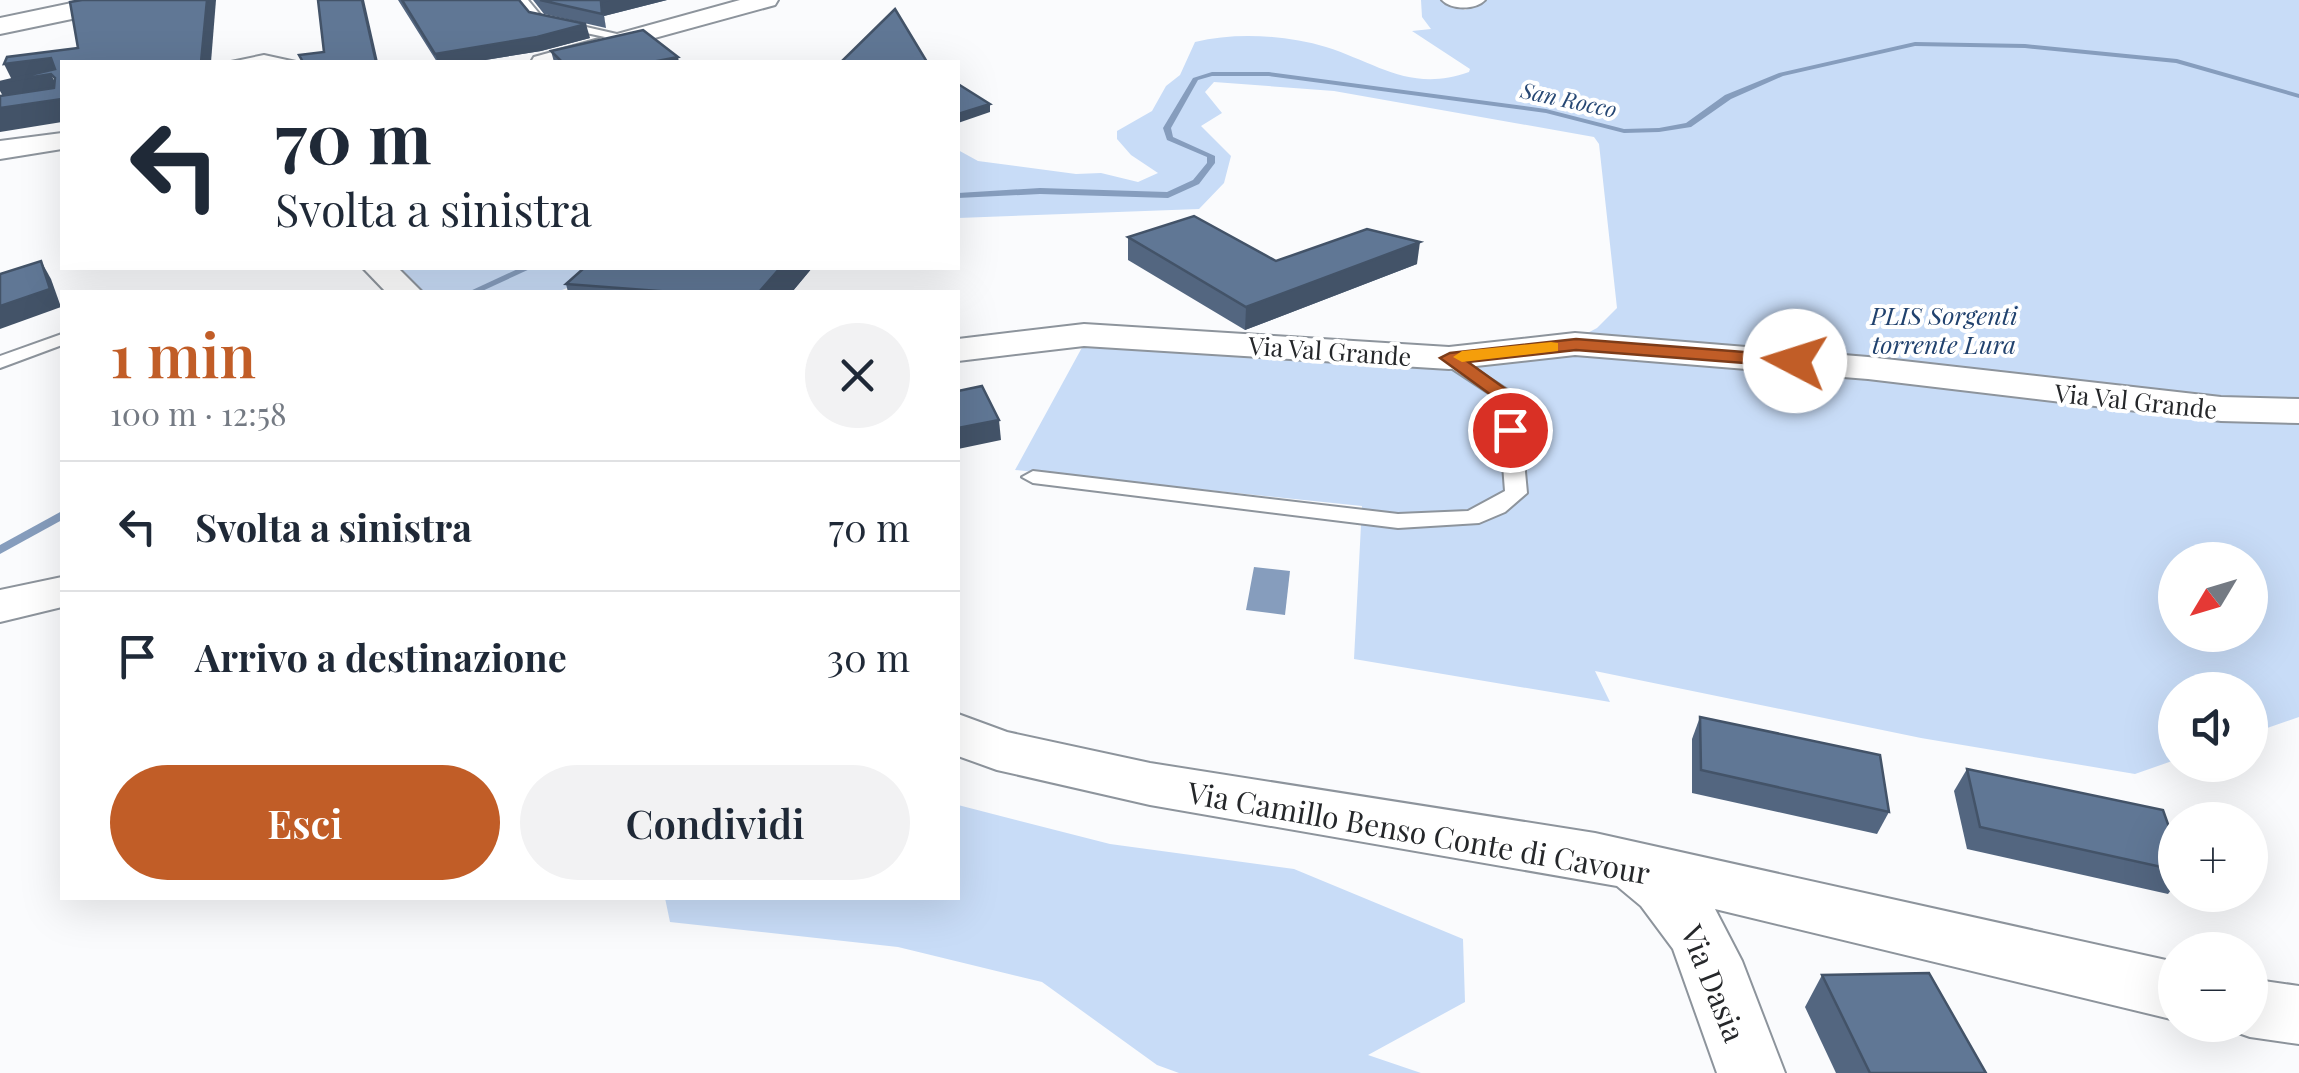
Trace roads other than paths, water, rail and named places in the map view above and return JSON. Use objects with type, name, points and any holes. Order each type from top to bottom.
[{"type":"street","points":[[0,26],[125,0]]},
{"type":"street","points":[[550,60],[768,0]]},
{"type":"street","points":[[1453,0],[1474,0]]},
{"type":"street","points":[[0,150],[60,140]]},
{"type":"street","points":[[381,270],[404,290]]},
{"type":"street","name":"Via Val Grande","points":[[960,350],[1084,335],[1450,358],[1576,344],[1868,368],[2203,408],[2299,411]]},
{"type":"street","points":[[0,606],[60,592]]},
{"type":"street","name":"Via Camillo Benso Conte di Cavour","points":[[960,735],[998,750],[1150,784],[1595,857],[2158,987]]},
{"type":"street","name":"Via Dasia","points":[[1621,865],[1648,877],[1672,895],[1692,920],[1751,1073]]},
{"type":"street","points":[[2268,1011],[2299,1015]]},
{"type":"lane","points":[[522,0],[538,20],[624,38]]},
{"type":"lane","points":[[0,362],[60,340]]},
{"type":"lane","points":[[1032,477],[1398,520],[1471,518],[1516,494],[1508,398],[1450,358]]},
{"type":"waterway","name":"San Rocco","points":[[960,196],[1040,191],[1168,195],[1196,182],[1211,163],[1211,156],[1170,138],[1167,128],[1195,79],[1212,74],[1269,74],[1546,111],[1624,131],[1688,125],[1728,97],[1781,74],[1915,44],[2025,46],[2177,61],[2299,96]]},
{"type":"waterway","name":"San Rocco","points":[[478,290],[522,270]]},
{"type":"waterway","name":"San Rocco","points":[[0,550],[60,516]]},
{"type":"park label","name":"PLIS Sorgenti torrente Lura","points":[[1944,328]]}]
